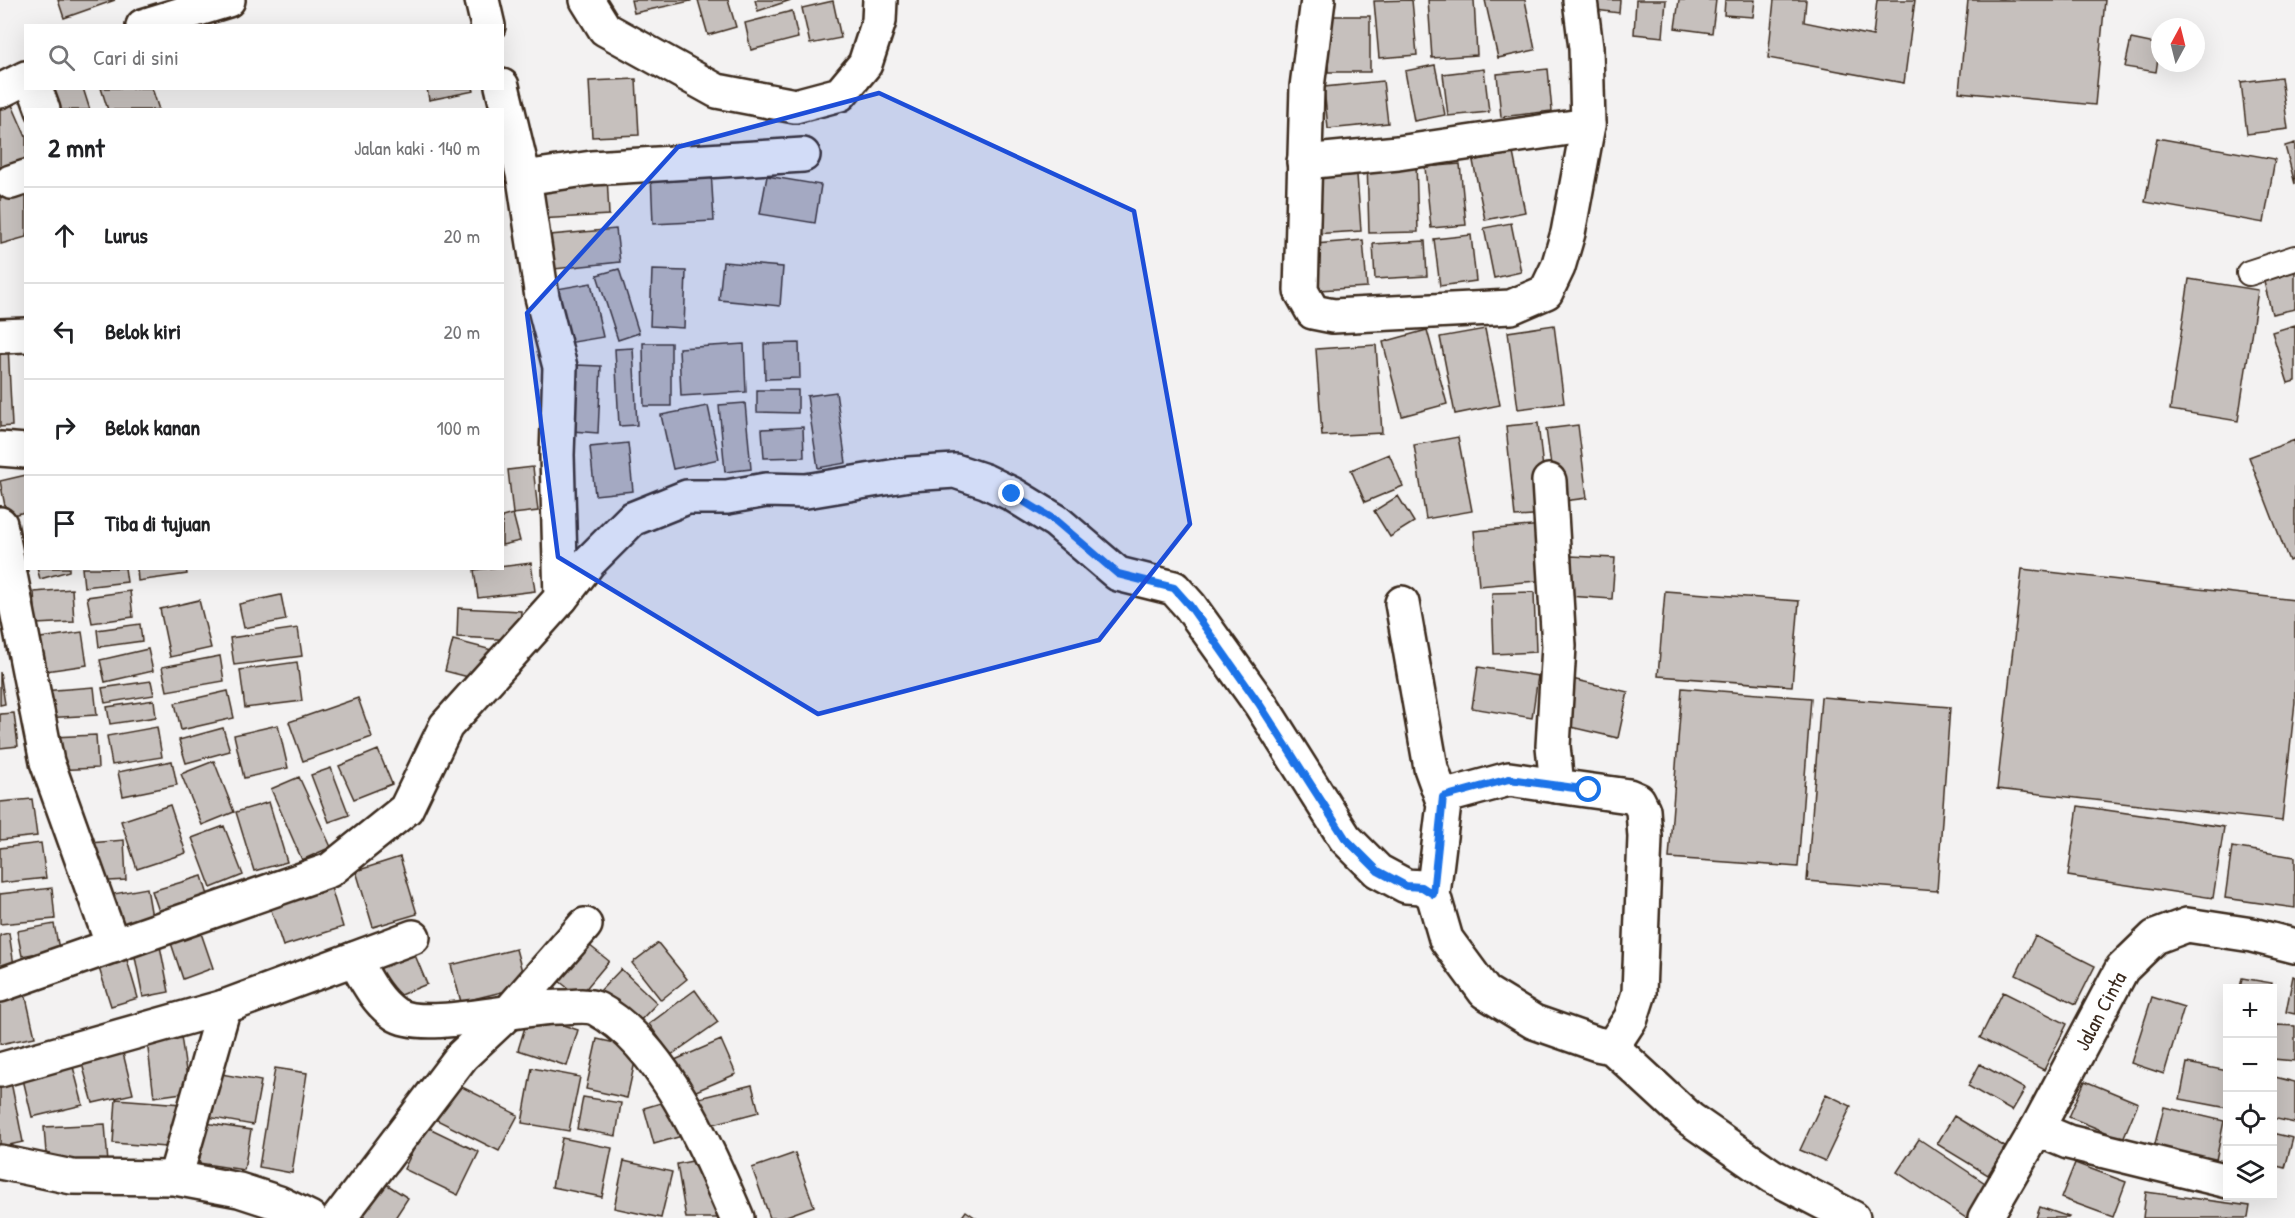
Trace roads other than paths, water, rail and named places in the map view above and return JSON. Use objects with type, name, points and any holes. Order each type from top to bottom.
[{"type":"street","points":[[129,24],[155,0]]},
{"type":"street","points":[[150,24],[228,0]]},
{"type":"street","points":[[483,0],[488,24]]},
{"type":"street","points":[[587,0],[605,29],[717,91],[795,106],[840,94],[865,64],[879,21],[880,0]]},
{"type":"street","points":[[1318,0],[1307,87],[1301,291],[1314,312],[1333,316],[1511,307],[1546,292],[1558,267],[1568,232],[1588,124],[1586,48],[1580,0]]},
{"type":"street","points":[[0,91],[24,79]]},
{"type":"street","points":[[36,90],[42,108]]},
{"type":"street","points":[[503,90],[524,178],[542,297],[560,367],[557,455],[561,598]]},
{"type":"street","points":[[1304,162],[1398,153],[1588,124]]},
{"type":"street","points":[[524,178],[592,168],[803,155]]},
{"type":"street","points":[[0,336],[24,335]]},
{"type":"street","points":[[0,449],[24,451]]},
{"type":"street","points":[[0,985],[330,870],[406,809],[446,726],[561,598],[589,562],[632,519],[687,497],[727,497],[766,490],[806,491],[909,474],[955,471],[985,481],[1012,494],[1056,521],[1118,574],[1174,588],[1190,606],[1260,705],[1345,838],[1378,871],[1406,886],[1422,887],[1433,894]]},
{"type":"street","points":[[1549,481],[1559,646],[1553,746],[1557,786]]},
{"type":"street","points":[[0,524],[47,762],[113,946]]},
{"type":"street","points":[[1402,603],[1431,768],[1443,797],[1433,894],[1446,939],[1485,992],[1534,1022],[1612,1047],[1690,1119],[1772,1176],[1852,1218]]},
{"type":"street","points":[[1443,797],[1509,779],[1629,796],[1638,800],[1643,810],[1645,837],[1640,993],[1631,1018],[1612,1047]]},
{"type":"street","points":[[339,1218],[462,1056],[510,1011],[585,925]]},
{"type":"street","name":"Jalan Cinta","points":[[1985,1218],[2037,1129],[2122,969],[2155,937],[2187,925],[2252,935],[2295,946]]},
{"type":"street","points":[[0,1070],[224,1007],[413,937]]},
{"type":"street","points":[[354,959],[377,998],[396,1015],[420,1022],[541,1006],[595,1008],[633,1035],[656,1063],[708,1151],[737,1218]]},
{"type":"street","points":[[175,1178],[224,1007]]},
{"type":"street","points":[[2037,1129],[2068,1142],[2223,1180]]},
{"type":"street","points":[[0,1162],[72,1177],[175,1178],[239,1190],[279,1203],[310,1218]]},
{"type":"lane","points":[[2248,273],[2295,258]]}]
